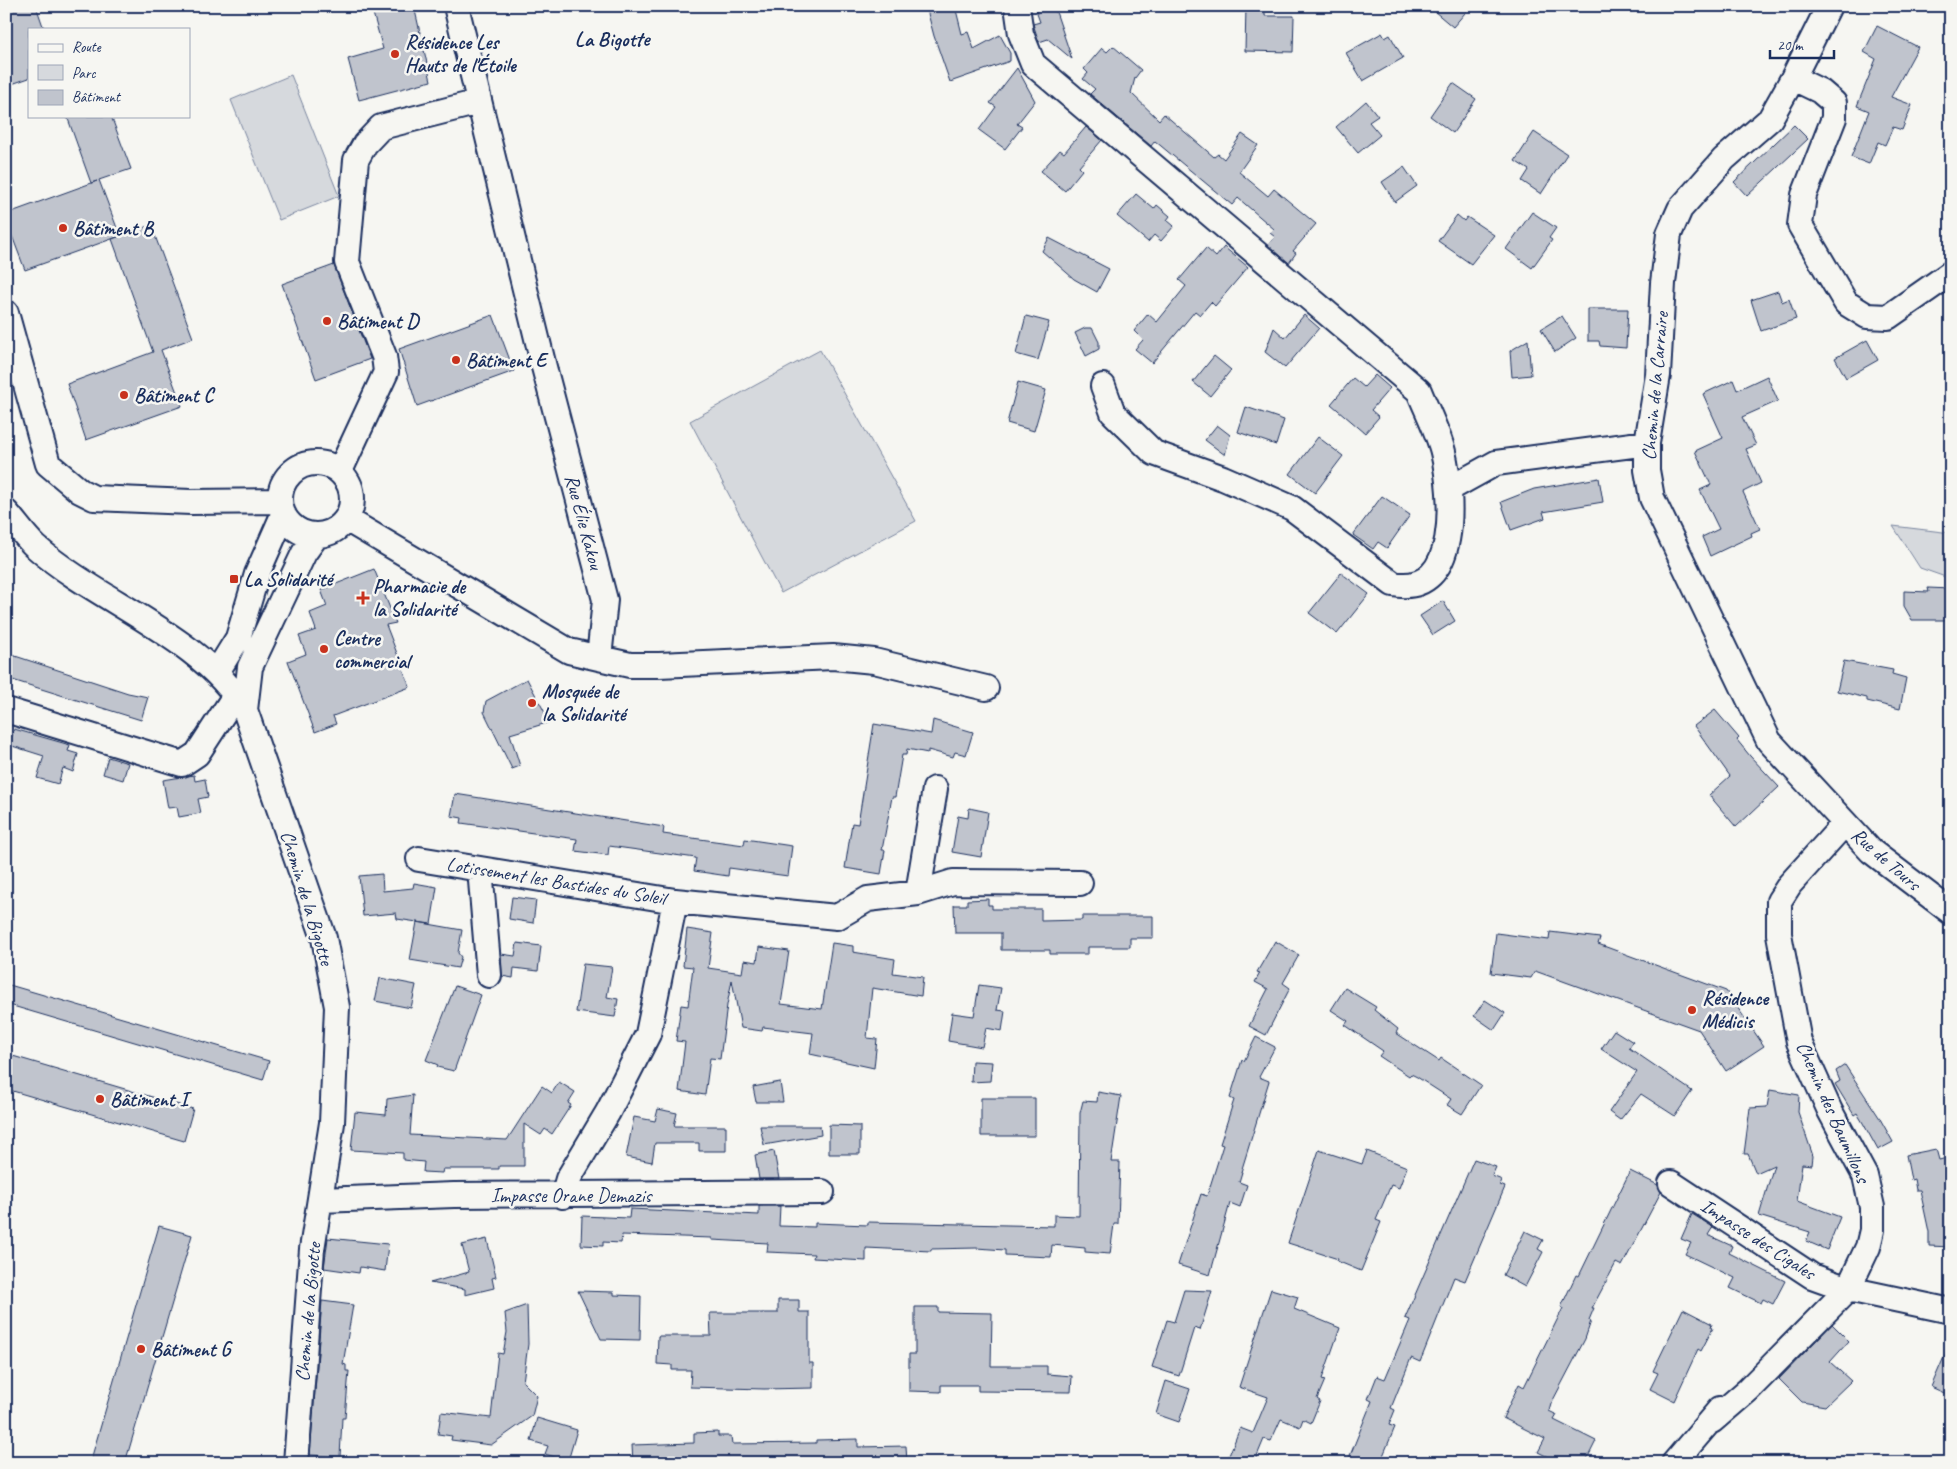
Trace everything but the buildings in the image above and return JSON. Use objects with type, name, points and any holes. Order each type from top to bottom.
[{"type":"street","name":"Rue Élie Kakou","points":[[456,6],[542,358],[605,600],[599,658]]},
{"type":"street","points":[[1017,6],[1021,34],[1033,64],[1419,391],[1443,451],[1449,489],[1446,550],[1438,566],[1428,580],[1408,587],[1393,584],[1292,508],[1223,478],[1154,453],[1113,413],[1103,386]]},
{"type":"street","name":"Chemin de la Carraire","points":[[1829,6],[1770,119],[1724,159],[1680,209],[1669,234],[1658,375],[1647,443],[1647,470],[1652,498],[1769,741],[1845,823]]},
{"type":"street","points":[[1793,78],[1820,91],[1834,103],[1834,118],[1804,195],[1800,225],[1846,303],[1867,316],[1888,317],[1951,274]]},
{"type":"street","points":[[340,471],[386,372],[384,356],[346,262],[356,160],[365,144],[381,127],[478,102]]},
{"type":"street","points":[[6,313],[48,464],[80,491],[94,498],[281,508]]},
{"type":"street","points":[[1449,489],[1496,463],[1647,443]]},
{"type":"street","points":[[217,672],[238,638],[257,574],[281,508],[282,486],[290,473],[301,465],[321,463],[340,471],[349,484],[352,494],[352,504],[346,519],[330,532],[317,535],[297,530],[281,508]]},
{"type":"street","name":"Chemin de la Bigotte","points":[[6,512],[34,546],[57,564],[193,653],[217,672],[240,702],[324,938],[338,1007],[332,1123],[312,1249],[296,1463]]},
{"type":"street","points":[[346,519],[570,651],[630,665],[833,657],[874,661],[986,688]]},
{"type":"street","points":[[6,710],[182,764],[197,754],[240,702],[250,667],[304,553],[317,535]]},
{"type":"street","points":[[918,893],[935,789]]},
{"type":"street","name":"Rue de Tours","points":[[1845,823],[1871,851],[1951,913]]},
{"type":"street","name":"Chemin des Baumillons","points":[[1674,1463],[1712,1421],[1748,1390],[1840,1286],[1868,1247],[1872,1230],[1872,1207],[1865,1176],[1830,1111],[1800,1042],[1778,934],[1779,901],[1790,884],[1845,823]]},
{"type":"street","name":"Lotissement les Bastides du Soleil","points":[[419,858],[675,901],[648,1034],[608,1112],[568,1179],[563,1196]]},
{"type":"street","points":[[480,869],[488,975]]},
{"type":"street","points":[[675,901],[837,917],[868,899],[918,893],[953,882],[1080,883]]},
{"type":"street","name":"Impasse des Cigales","points":[[1671,1183],[1812,1276],[1840,1286],[1951,1311]]},
{"type":"street","name":"Impasse Orane Demazis","points":[[320,1200],[454,1195],[563,1196],[822,1192]]},
{"type":"green space","points":[[291,75],[339,196],[279,220],[231,100]]},
{"type":"green space","points":[[820,350],[916,521],[781,593],[690,421]]},
{"type":"green space","points":[[1893,526],[1951,533],[1951,579],[1920,568]]},
{"type":"place","name":"Résidence Les Hauts de l'Étoile","points":[[395,54]]},
{"type":"place","name":"Bâtiment B","points":[[63,228]]},
{"type":"place","name":"Bâtiment D","points":[[327,321]]},
{"type":"place","name":"Bâtiment E","points":[[456,360]]},
{"type":"place","name":"Bâtiment C","points":[[124,395]]},
{"type":"place","name":"La Solidarité","points":[[234,579]]},
{"type":"place","name":"Pharmacie de la Solidarité","points":[[363,598]]},
{"type":"place","name":"Centre commercial","points":[[324,649]]},
{"type":"place","name":"Mosquée de la Solidarité","points":[[532,703]]},
{"type":"place","name":"Résidence Médicis","points":[[1692,1010]]},
{"type":"place","name":"Bâtiment I","points":[[100,1099]]},
{"type":"place","name":"Bâtiment G","points":[[141,1349]]},
{"type":"district","name":"La Bigotte","points":[[612,39]]}]
